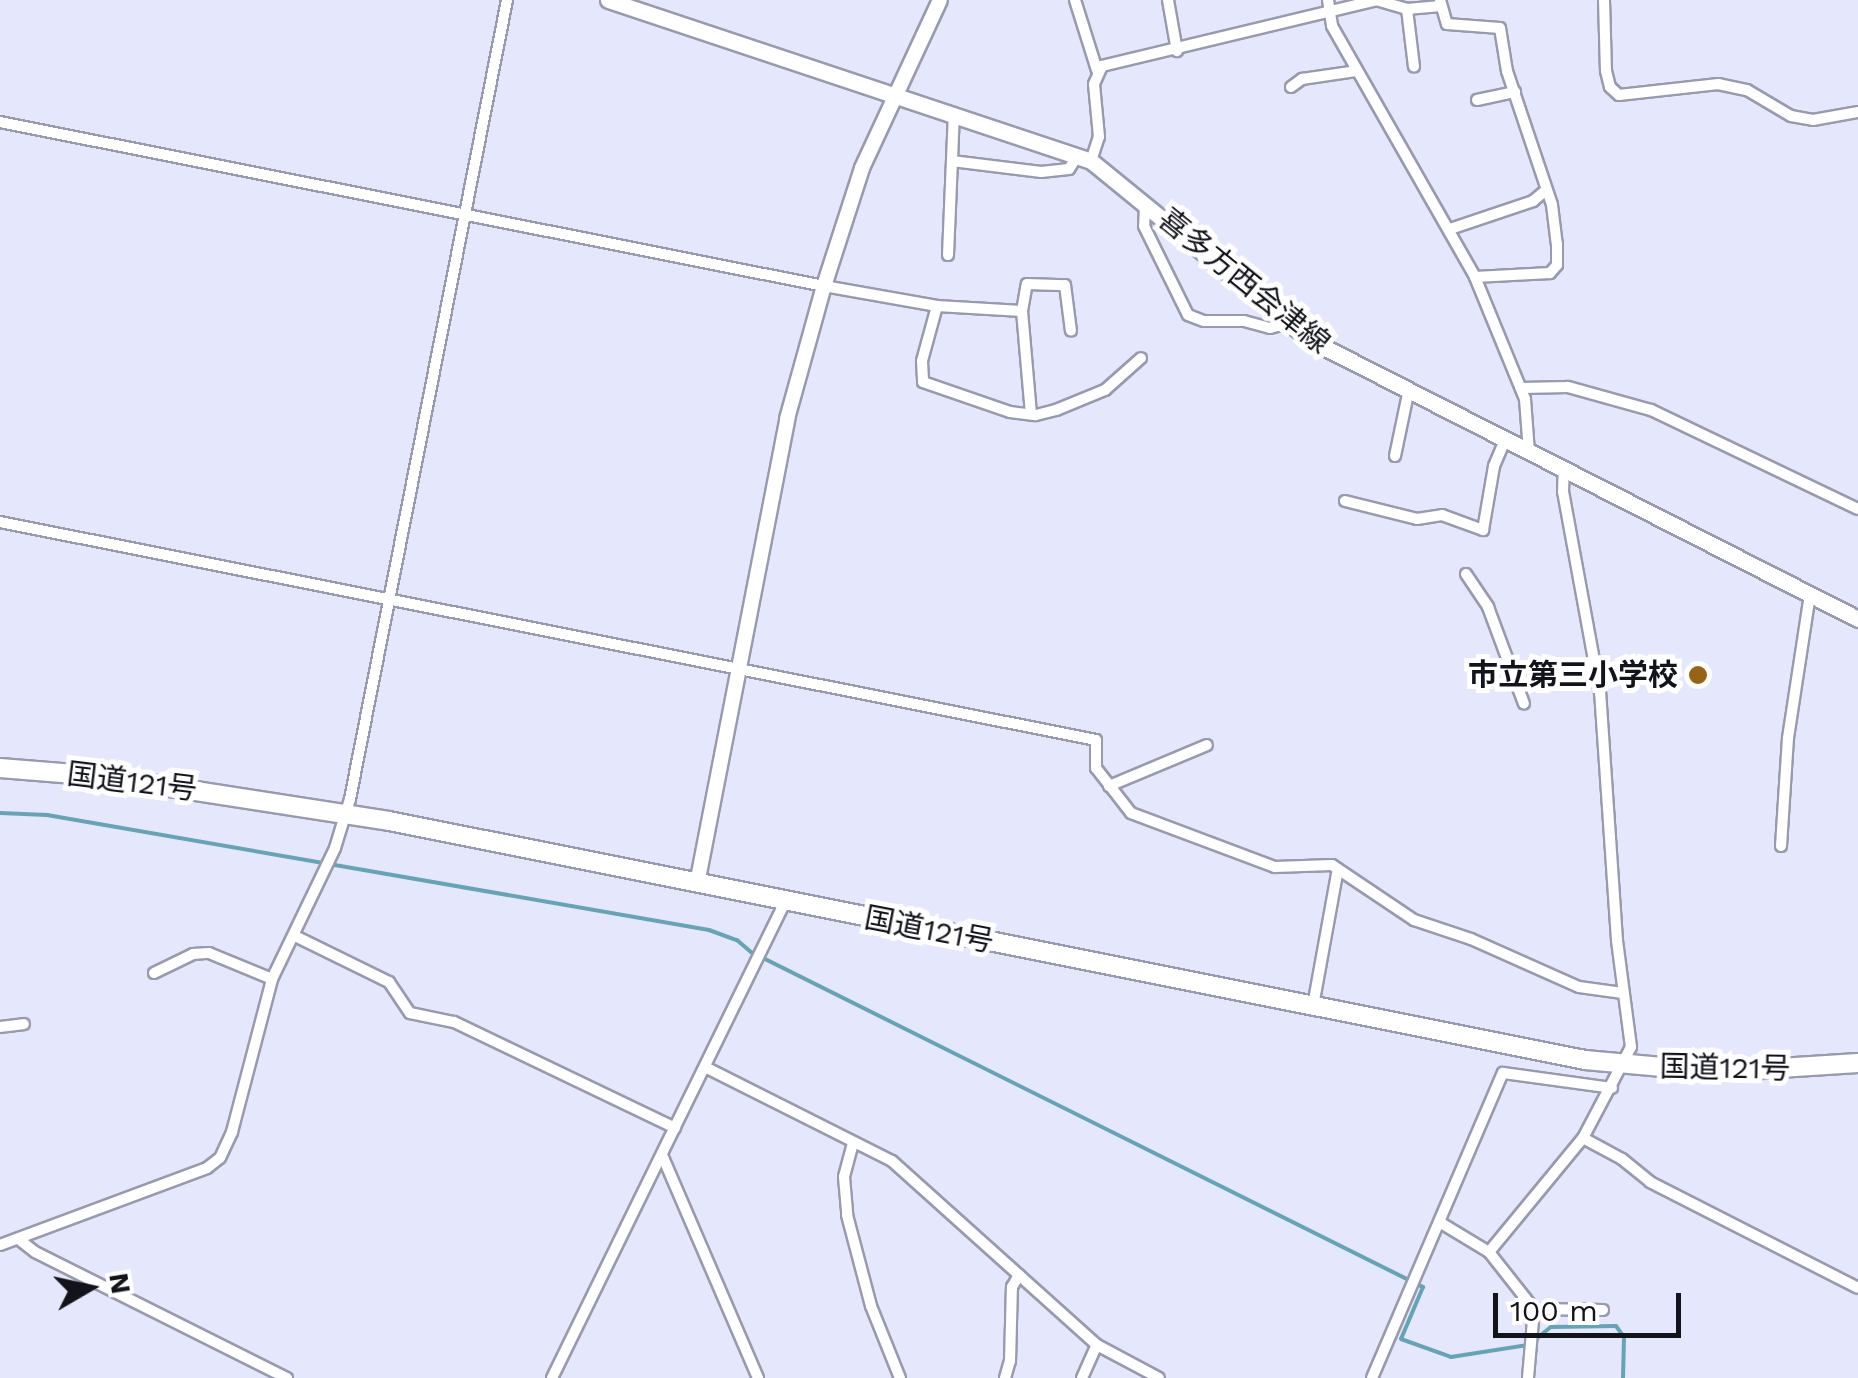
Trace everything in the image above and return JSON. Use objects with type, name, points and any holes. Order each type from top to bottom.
[{"type":"highway","name":"国道121号","points":[[0,768],[99,776],[346,814],[1622,1064],[1752,1072],[1858,1063]]},
{"type":"main road","name":"喜多方西会津線","points":[[608,0],[894,92],[1084,159],[1146,202],[1289,323],[1336,355],[1858,619]]},
{"type":"street","points":[[0,1246],[207,1168],[220,1158],[237,1120],[272,980],[295,936],[346,814],[506,0]]},
{"type":"street","points":[[697,884],[787,419],[862,168],[940,0]]},
{"type":"street","points":[[952,161],[1041,172],[1069,168],[1084,159],[1099,138],[1094,84],[1097,70],[1074,0]]},
{"type":"street","points":[[1168,0],[1177,50]]},
{"type":"street","points":[[1097,70],[1329,6],[1376,0],[1407,9],[1440,3],[1448,24],[1500,28],[1514,92],[1546,190],[1557,265],[1550,273],[1475,277]]},
{"type":"street","points":[[1604,0],[1606,71],[1610,87],[1619,95],[1718,84],[1747,90],[1792,116],[1813,120],[1858,112]]},
{"type":"street","points":[[1329,6],[1332,26],[1475,277],[1521,388],[1529,416],[1529,452]]},
{"type":"street","points":[[1407,9],[1414,67]]},
{"type":"street","points":[[1291,87],[1302,79],[1357,71]]},
{"type":"street","points":[[1476,100],[1514,92]]},
{"type":"street","points":[[948,255],[954,114]]},
{"type":"street","points":[[0,122],[824,286],[937,306],[1022,311]]},
{"type":"street","points":[[1450,229],[1533,201],[1546,190]]},
{"type":"street","points":[[1146,202],[1141,212],[1144,226],[1188,315],[1270,328],[1289,323]]},
{"type":"street","points":[[1031,414],[1022,311],[1028,284],[1062,283],[1071,331]]},
{"type":"street","points":[[937,306],[922,360],[924,382],[1010,412],[1056,410],[1105,390],[1141,358]]},
{"type":"street","points":[[1521,388],[1568,387],[1651,410],[1858,510]]},
{"type":"street","points":[[1395,456],[1409,389]]},
{"type":"street","points":[[1345,501],[1417,519],[1442,516],[1483,530],[1494,466],[1505,440]]},
{"type":"street","points":[[1488,1252],[1583,1138],[1630,1048],[1600,693],[1563,492],[1564,468]]},
{"type":"street","points":[[0,522],[386,602],[1096,740],[1094,764],[1130,813],[1275,867],[1332,865],[1414,920],[1471,939],[1579,987],[1623,993]]},
{"type":"street","points":[[1466,574],[1488,607],[1524,704]]},
{"type":"street","points":[[1781,846],[1788,738],[1810,595]]},
{"type":"street","points":[[1109,786],[1207,745]]},
{"type":"street","points":[[1314,1006],[1338,869]]},
{"type":"street","points":[[552,1378],[785,902]]},
{"type":"street","points":[[295,936],[389,982],[410,1013],[454,1022],[675,1128]]},
{"type":"street","points":[[154,973],[194,954],[209,953],[272,980]]},
{"type":"street","points":[[0,1028],[24,1024]]},
{"type":"street","points":[[705,1066],[904,1170],[1098,1345],[1158,1378]]},
{"type":"street","points":[[1372,1378],[1503,1073],[1612,1088]]},
{"type":"street","points":[[1583,1138],[1622,1159],[1650,1182],[1858,1288]]},
{"type":"street","points":[[854,1143],[844,1177],[847,1215],[871,1306],[900,1378]]},
{"type":"street","points":[[662,1155],[758,1378]]},
{"type":"street","points":[[1441,1223],[1488,1252],[1534,1309],[1528,1378]]},
{"type":"street","points":[[21,1241],[35,1252],[287,1378]]},
{"type":"street","points":[[1005,1378],[1010,1361],[1012,1287],[1019,1275]]},
{"type":"street","points":[[1534,1309],[1603,1310]]},
{"type":"street","points":[[1082,1378],[1098,1345]]},
{"type":"waterway","points":[[0,813],[47,815],[709,930],[737,940],[751,952],[1423,1287],[1401,1339],[1451,1357],[1528,1345]]},
{"type":"waterway","points":[[1536,1339],[1551,1327],[1616,1326],[1624,1337],[1623,1378]]},
{"type":"place","name":"市立第三小学校","points":[[1698,675]]}]
